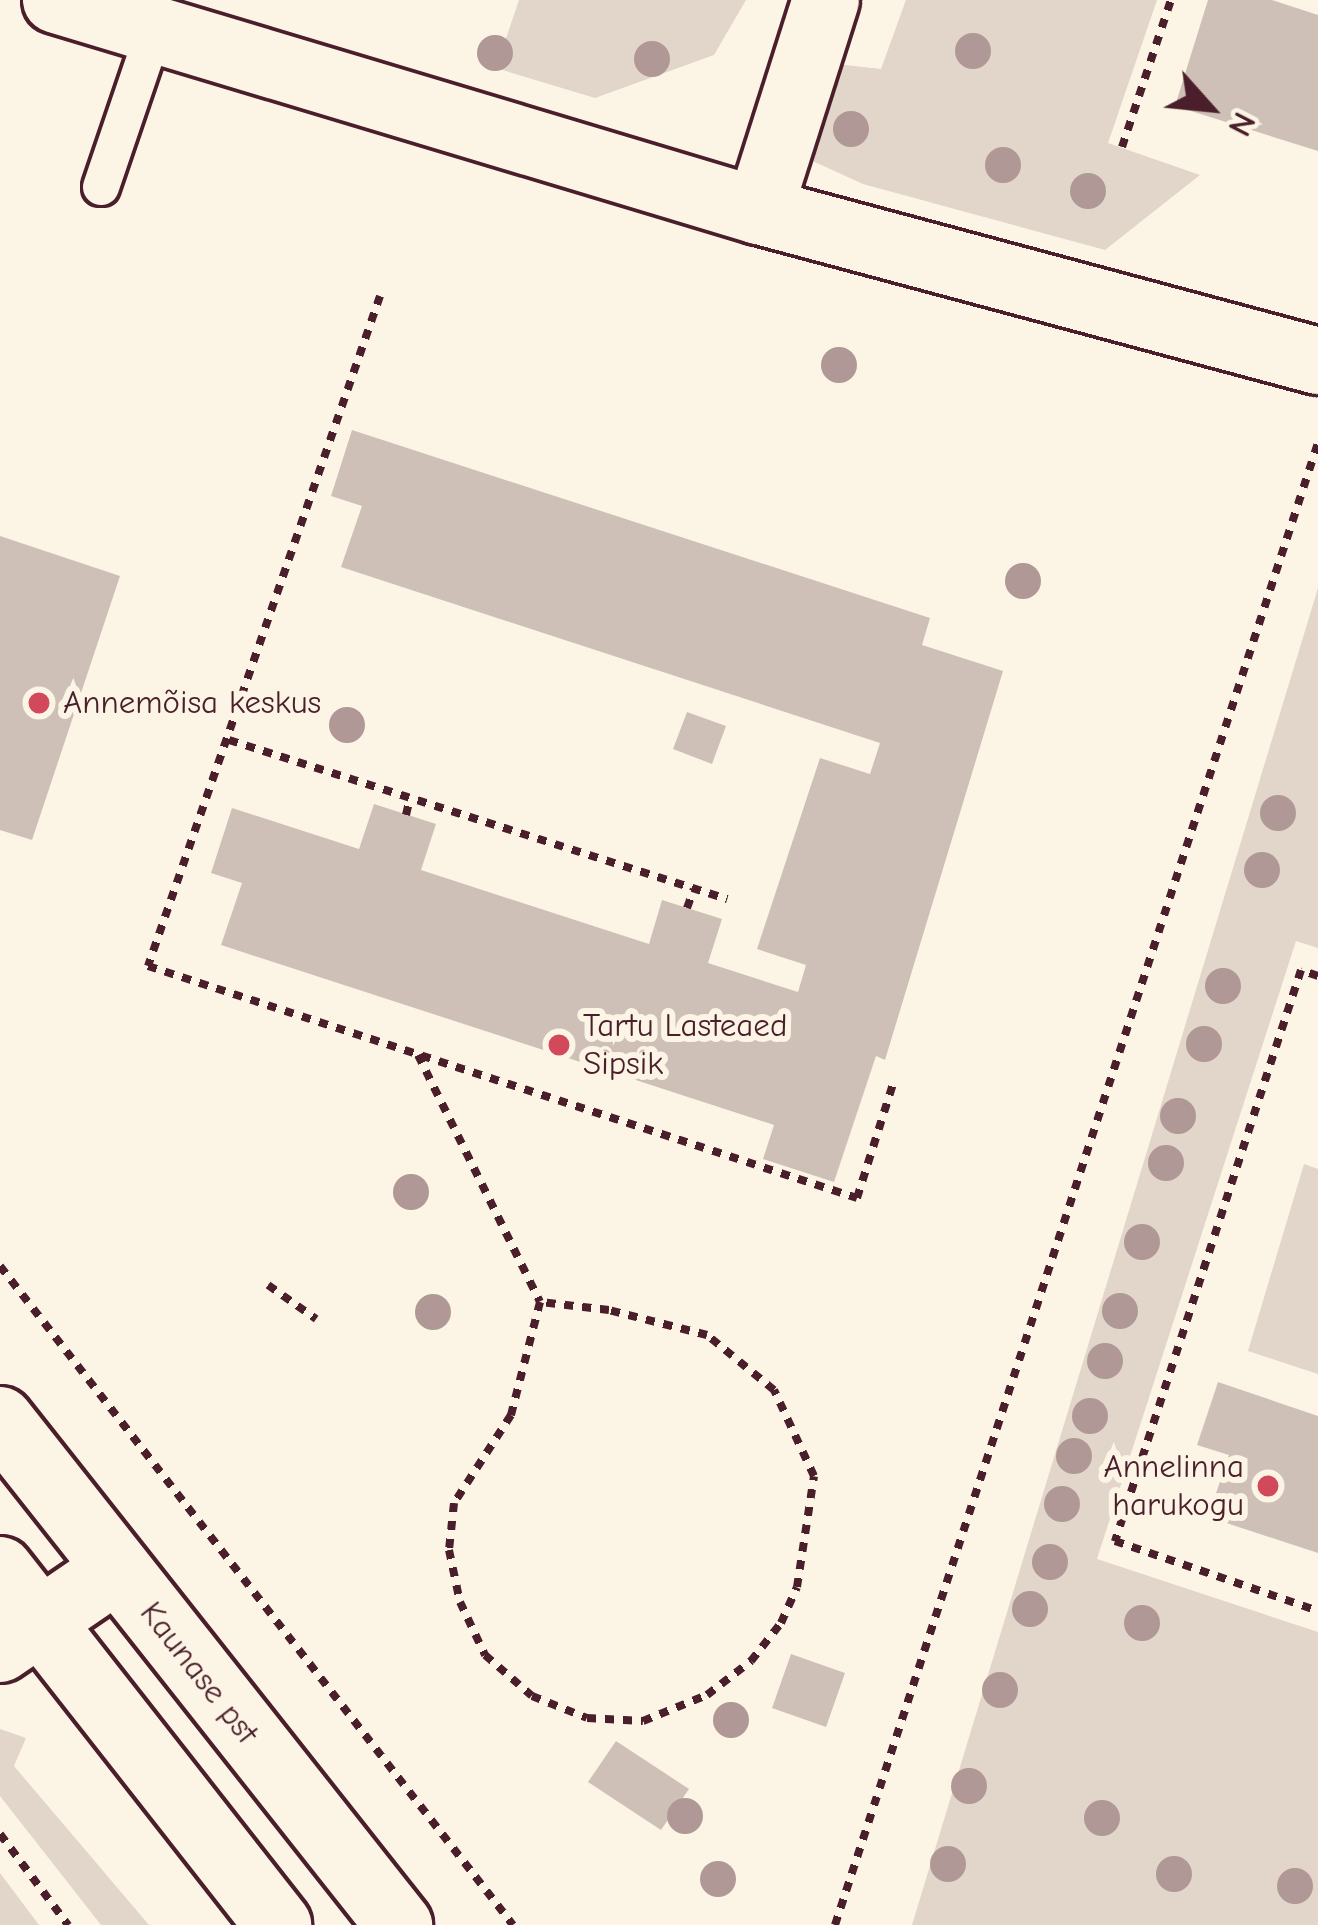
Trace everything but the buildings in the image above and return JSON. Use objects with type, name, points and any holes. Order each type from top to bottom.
[{"type":"street","points":[[56,0],[760,211],[1318,361]]},
{"type":"street","points":[[760,211],[826,0]]},
{"type":"street","name":"Kaunase pst","points":[[0,1420],[399,1925]]},
{"type":"street","points":[[0,1570],[20,1635],[278,1925]]},
{"type":"street","points":[[20,1635],[117,1570]]},
{"type":"lane","points":[[100,187],[155,28]]},
{"type":"path","points":[[1122,147],[1171,0]]},
{"type":"path","points":[[380,296],[148,966],[856,1198],[894,1081]]},
{"type":"path","points":[[835,1925],[1318,443]]},
{"type":"path","points":[[229,740],[727,899]]},
{"type":"path","points":[[406,815],[410,798]]},
{"type":"path","points":[[688,908],[694,890]]},
{"type":"path","points":[[1318,976],[1301,970],[1115,1541],[1318,1611]]},
{"type":"path","points":[[417,1054],[540,1302],[511,1415],[454,1503],[449,1550],[460,1602],[485,1655],[532,1696],[587,1718],[643,1720],[707,1695],[781,1623],[797,1587],[814,1476],[774,1390],[707,1335],[609,1310],[540,1302]]},
{"type":"path","points":[[0,1266],[513,1925]]},
{"type":"path","points":[[268,1285],[316,1319]]},
{"type":"path","points":[[0,1834],[68,1925]]},
{"type":"shaded area","points":[[519,0],[746,0],[714,55],[595,98],[496,68]]},
{"type":"shaded area","points":[[906,0],[1157,0],[1108,143],[1200,175],[1105,250],[863,184],[806,158],[800,60],[881,69]]},
{"type":"shaded area","points":[[1318,588],[1318,948],[1296,941],[1097,1559],[1318,1632],[1318,1925],[912,1925]]},
{"type":"shaded area","points":[[1304,1164],[1318,1169],[1318,1374],[1248,1351]]},
{"type":"shaded area","points":[[0,1729],[26,1738],[14,1766],[149,1925],[101,1925],[0,1796]]},
{"type":"shaded area","points":[[0,1873],[39,1925],[0,1925]]},
{"type":"place","name":"Annemõisa keskus","points":[[39,703]]},
{"type":"place","name":"Tartu Lasteaed Sipsik","points":[[559,1045]]},
{"type":"place","name":"Annelinna harukogu","points":[[1268,1486]]}]
